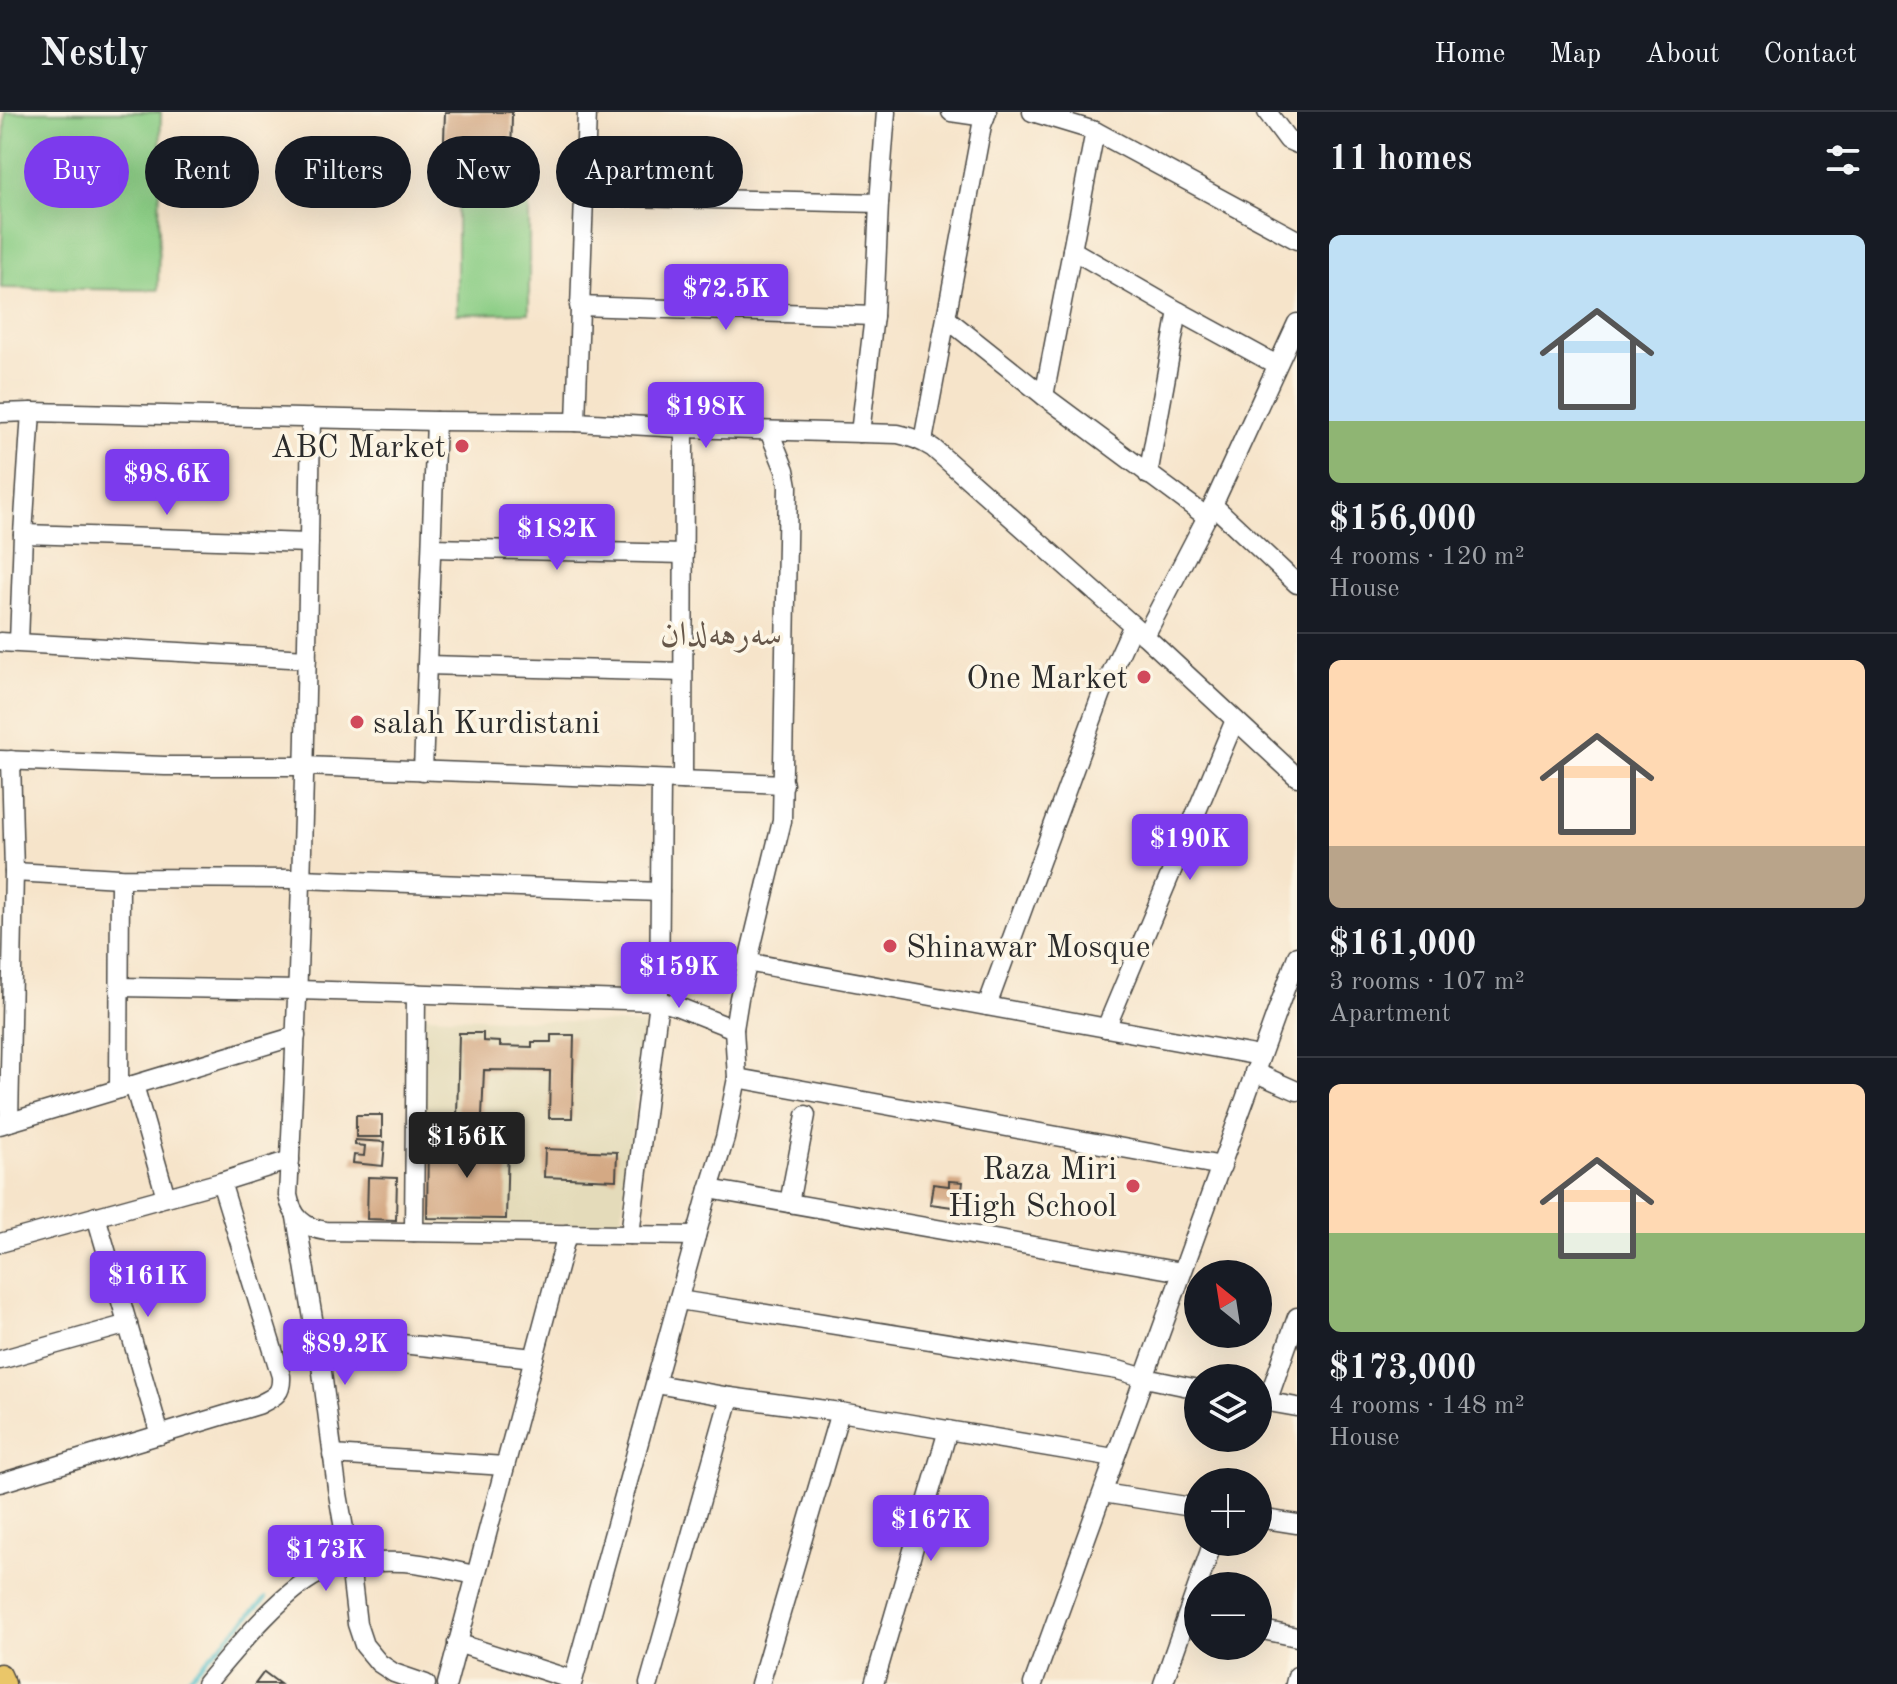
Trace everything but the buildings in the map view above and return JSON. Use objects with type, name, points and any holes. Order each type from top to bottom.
[{"type":"main road","points":[[0,1675],[4,1684]]},
{"type":"street","points":[[586,136],[587,112]]},
{"type":"street","points":[[860,433],[874,316],[886,112]]},
{"type":"street","points":[[923,441],[986,114],[951,112]]},
{"type":"street","points":[[1032,112],[1095,131],[1297,240]]},
{"type":"street","points":[[1267,112],[1288,140],[1297,144]]},
{"type":"street","points":[[1044,396],[1095,131]]},
{"type":"street","points":[[743,200],[879,203]]},
{"type":"street","points":[[576,422],[583,208]]},
{"type":"street","points":[[1072,250],[1277,365]]},
{"type":"street","points":[[579,306],[874,316]]},
{"type":"street","points":[[1148,475],[1178,311]]},
{"type":"street","points":[[946,318],[1148,475],[1210,511],[1297,584]]},
{"type":"street","points":[[987,1006],[1102,693],[1210,511],[1297,323]]},
{"type":"street","points":[[19,642],[31,412]]},
{"type":"street","points":[[0,413],[576,422],[898,434],[923,441],[1139,631],[1297,777]]},
{"type":"street","points":[[311,418],[298,990],[288,1195],[296,1217],[316,1335],[357,1624],[364,1645],[379,1663],[394,1673],[426,1684]]},
{"type":"street","points":[[423,771],[436,421]]},
{"type":"street","points":[[683,780],[684,428]]},
{"type":"street","points":[[457,1643],[573,1682],[725,1138],[737,1078],[734,1029],[746,962],[782,821],[788,486],[769,431]]},
{"type":"street","points":[[23,534],[309,543]]},
{"type":"street","points":[[432,548],[684,554]]},
{"type":"street","points":[[0,642],[307,659]]},
{"type":"street","points":[[427,665],[683,672]]},
{"type":"street","points":[[1106,1028],[1235,720]]},
{"type":"street","points":[[296,1036],[5,1123],[14,872],[6,760],[165,766],[304,766],[784,784]]},
{"type":"street","points":[[630,1235],[659,1001],[661,780]]},
{"type":"street","points":[[14,872],[120,878],[300,879],[660,892]]},
{"type":"street","points":[[120,878],[119,987],[126,1087],[166,1197]]},
{"type":"street","points":[[1033,1684],[1297,956]]},
{"type":"street","points":[[746,962],[1106,1028],[1257,1064],[1297,1091]]},
{"type":"street","points":[[119,987],[659,1001],[734,1029]]},
{"type":"street","points":[[414,1232],[416,993]]},
{"type":"street","points":[[737,1078],[1222,1166]]},
{"type":"street","points":[[789,1203],[806,1115]]},
{"type":"street","points":[[0,1243],[290,1160]]},
{"type":"street","points":[[0,1483],[258,1405],[279,1392],[281,1376],[221,1182]]},
{"type":"street","points":[[709,1189],[1182,1272]]},
{"type":"street","points":[[96,1216],[160,1435]]},
{"type":"street","points":[[296,1217],[316,1230],[696,1236]]},
{"type":"street","points":[[447,1684],[567,1234]]},
{"type":"street","points":[[679,1300],[1118,1370],[1184,1386]]},
{"type":"street","points":[[1272,1377],[1297,1317]]},
{"type":"street","points":[[0,1360],[128,1324]]},
{"type":"street","points":[[316,1335],[534,1358]]},
{"type":"street","points":[[656,1384],[1114,1458]]},
{"type":"street","points":[[649,1684],[730,1397]]},
{"type":"street","points":[[1272,1403],[1297,1407]]},
{"type":"street","points":[[760,1684],[840,1412]]},
{"type":"street","points":[[874,1684],[948,1430]]},
{"type":"street","points":[[332,1455],[505,1466]]},
{"type":"street","points":[[1103,1493],[1184,1506]]},
{"type":"street","points":[[1272,1520],[1297,1524]]},
{"type":"street","points":[[206,1684],[256,1627],[302,1584],[324,1571],[350,1564],[406,1562],[476,1575]]},
{"type":"street","points":[[1272,1632],[1297,1637]]},
{"type":"street","points":[[1163,1684],[1184,1636]]},
{"type":"street","points":[[1295,1684],[1297,1676]]},
{"type":"shaded area","points":[[425,1016],[644,1024],[621,1225],[421,1222]]},
{"type":"green space","points":[[5,112],[161,112],[161,136],[145,136],[145,208],[159,208],[158,290],[1,288]]},
{"type":"green space","points":[[457,208],[529,208],[529,313],[457,314]]},
{"type":"waterway","points":[[183,1684],[266,1598]]},
{"type":"place","name":"ABC Market","points":[[462,446]]},
{"type":"place","name":"One Market","points":[[1144,677]]},
{"type":"place","name":"salah Kurdistani","points":[[357,722]]},
{"type":"place","name":"Shinawar Mosque","points":[[890,946]]},
{"type":"place","name":"Raza Miri High School","points":[[1133,1186]]},
{"type":"district","name":"سەرهەلدان","points":[[721,633]]}]
